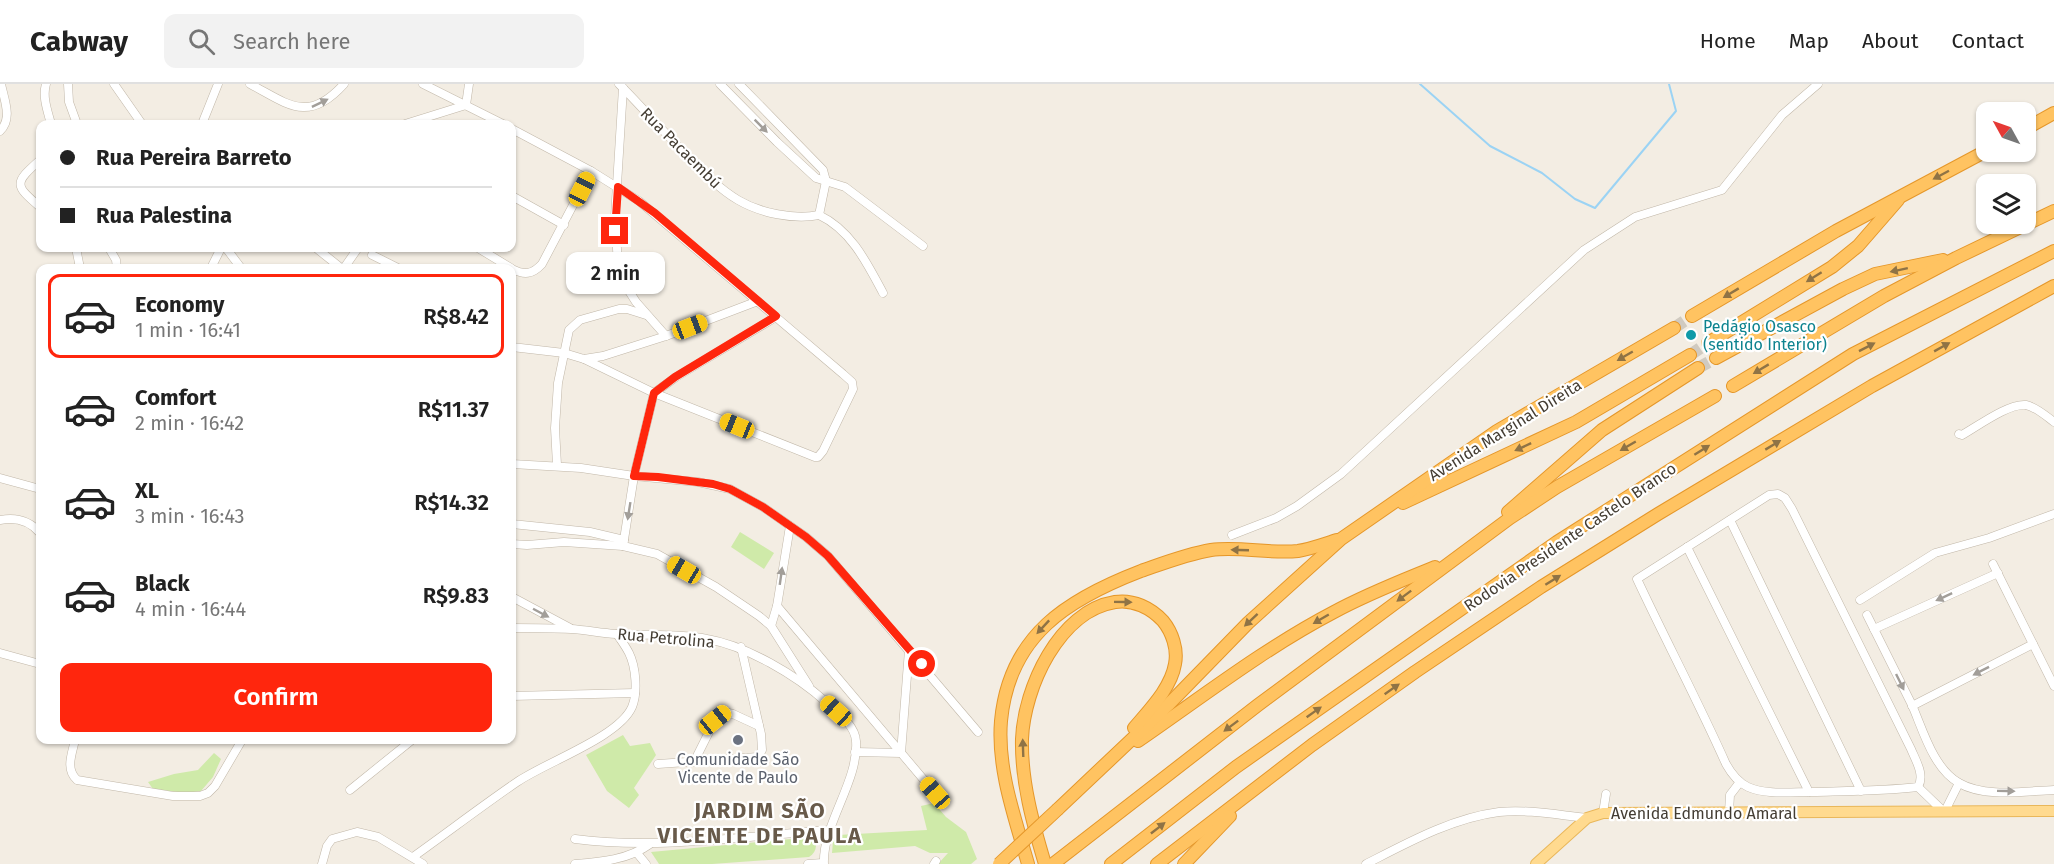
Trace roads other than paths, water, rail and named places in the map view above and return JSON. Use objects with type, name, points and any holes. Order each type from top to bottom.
[{"type":"highway","points":[[2036,123],[2054,114]]},
{"type":"highway","points":[[1692,316],[1836,231],[1976,156]]},
{"type":"highway","points":[[1708,343],[1832,267],[1858,246],[1902,195]]},
{"type":"highway","points":[[1733,386],[1884,296],[2054,211]]},
{"type":"highway","name":"Rodovia Presidente Castelo Branco","points":[[1112,864],[1236,767],[1557,542],[1853,354],[2054,251]]},
{"type":"highway","points":[[1716,358],[1875,274],[1956,258]]},
{"type":"highway","name":"Rodovia Presidente Castelo Branco","points":[[1157,864],[1321,738],[1541,587],[1872,386],[2054,286]]},
{"type":"highway","name":"Avenida Marginal Direita","points":[[1341,539],[1497,431],[1674,328]]},
{"type":"highway","points":[[1370,519],[1576,422],[1690,355]]},
{"type":"highway","points":[[1103,766],[1251,662],[1304,628],[1369,595],[1455,558],[1584,444],[1698,368]]},
{"type":"highway","points":[[1053,864],[1258,705],[1510,518],[1557,487],[1715,396]]},
{"type":"highway","points":[[999,864],[1168,705],[1248,623],[1341,539]]},
{"type":"highway","points":[[1028,864],[1003,765],[1001,721],[1005,697],[1015,668],[1024,649],[1046,624],[1054,616],[1089,593],[1192,554],[1214,550],[1298,551],[1341,539]]},
{"type":"highway","points":[[1045,864],[1030,806],[1023,760],[1024,721],[1034,683],[1059,639],[1083,614],[1106,603],[1134,602],[1146,607],[1166,625],[1172,637],[1176,663],[1163,692],[1103,766]]},
{"type":"highway","points":[[1184,864],[1260,785]]},
{"type":"main road","name":"Avenida Edmundo Amaral","points":[[1587,818],[1604,813],[2054,810]]},
{"type":"main road","points":[[1536,864],[1587,818]]},
{"type":"street","points":[[0,131],[7,123],[1,84]]},
{"type":"street","points":[[46,84],[44,90],[50,120]]},
{"type":"street","points":[[68,84],[69,102],[76,120]]},
{"type":"street","points":[[114,84],[139,120]]},
{"type":"street","points":[[204,120],[218,84]]},
{"type":"street","points":[[250,84],[290,105],[301,108],[309,108],[330,97],[344,84]]},
{"type":"street","points":[[423,84],[495,120]]},
{"type":"street","points":[[466,105],[469,84]]},
{"type":"street","points":[[720,84],[816,178],[845,187],[923,246]]},
{"type":"street","points":[[739,84],[823,170],[826,181],[819,215],[830,220],[854,244],[883,293]]},
{"type":"street","points":[[1232,535],[1276,518],[1297,506],[1341,474],[1584,250],[1635,217],[1722,190],[1782,115],[1818,84]]},
{"type":"street","points":[[621,86],[615,217],[618,265],[626,285],[646,315],[666,336]]},
{"type":"street","name":"Rua Pacaembú","points":[[621,86],[698,168],[729,195],[764,211],[801,217],[819,215]]},
{"type":"street","points":[[418,120],[466,105]]},
{"type":"street","points":[[516,131],[591,171],[655,213],[843,374],[852,382],[853,389],[818,457],[654,393],[584,359],[564,353],[516,347]]},
{"type":"street","points":[[36,164],[27,172],[20,186],[25,195],[36,204]]},
{"type":"street","points":[[516,271],[527,274],[537,270],[549,255],[591,171]]},
{"type":"street","points":[[516,198],[564,225]]},
{"type":"street","points":[[321,252],[337,264]]},
{"type":"street","points":[[345,264],[355,252]]},
{"type":"street","points":[[484,252],[503,264]]},
{"type":"street","points":[[372,255],[390,264]]},
{"type":"street","points":[[584,359],[603,356],[666,336],[758,301]]},
{"type":"street","points":[[557,465],[556,404],[569,330],[580,320],[619,309],[646,315]]},
{"type":"street","points":[[624,543],[634,476],[654,393],[675,377],[776,316]]},
{"type":"street","points":[[1959,434],[1962,435],[2014,405],[2028,405],[2054,422]]},
{"type":"street","points":[[516,464],[557,465],[698,482],[730,489],[747,497],[790,526],[828,556],[978,732]]},
{"type":"street","points":[[0,478],[36,488]]},
{"type":"street","points":[[1778,494],[1785,498],[1911,749],[1921,775],[1918,786],[1862,791],[1809,792],[1758,790],[1740,782],[1726,764],[1637,579],[1769,495],[1778,494]]},
{"type":"street","points":[[1860,600],[1935,553],[1989,538],[2054,514]]},
{"type":"street","points":[[0,520],[28,522],[36,530]]},
{"type":"street","points":[[1730,520],[1862,791]]},
{"type":"street","points":[[516,524],[565,529],[624,543],[657,554],[746,606],[771,627],[810,687],[854,731],[855,752],[847,783],[830,830],[824,864],[808,864]]},
{"type":"street","points":[[771,627],[777,606],[790,526]]},
{"type":"street","points":[[564,542],[565,529]]},
{"type":"street","points":[[516,544],[624,543]]},
{"type":"street","points":[[1687,547],[1809,792]]},
{"type":"street","points":[[1993,564],[2054,686]]},
{"type":"street","points":[[1874,629],[1998,573]]},
{"type":"street","points":[[516,599],[571,629]]},
{"type":"street","points":[[777,606],[935,793]]},
{"type":"street","points":[[1867,615],[1939,763],[1948,774],[1959,783],[1996,791],[2054,790]]},
{"type":"street","name":"Rua Petrolina","points":[[516,628],[571,629],[617,634],[706,638],[741,647],[810,687]]},
{"type":"street","points":[[413,857],[518,782],[548,763],[616,727],[632,708],[635,693],[630,655],[617,634]]},
{"type":"street","points":[[1912,706],[2033,644]]},
{"type":"street","points":[[658,764],[758,757],[762,750],[759,726],[741,647]]},
{"type":"street","points":[[901,753],[909,650]]},
{"type":"street","points":[[0,653],[36,663]]},
{"type":"street","points":[[516,696],[635,693]]},
{"type":"street","points":[[694,762],[715,720],[724,712],[759,726]]},
{"type":"street","points":[[74,744],[70,769],[72,776],[77,780],[189,797],[208,793],[215,786],[240,744]]},
{"type":"street","points":[[351,790],[407,744]]},
{"type":"street","points":[[855,752],[901,753]]},
{"type":"street","points":[[1729,812],[1730,795],[1740,782]]},
{"type":"street","points":[[1918,786],[1943,811],[1959,783]]},
{"type":"street","points":[[1604,813],[1606,794]]},
{"type":"street","name":"Avenida Edmundo Amaral","points":[[1366,864],[1451,824],[1500,812],[1544,813],[1587,818]]},
{"type":"street","points":[[575,839],[615,843],[651,843],[830,830]]},
{"type":"street","points":[[322,864],[327,846],[332,839],[357,832],[378,837],[423,864]]},
{"type":"street","points":[[574,864],[602,862],[637,853],[651,843]]},
{"type":"street","points":[[637,853],[646,864]]},
{"type":"waterway","points":[[1420,84],[1490,146],[1542,173],[1575,199],[1595,208],[1676,111],[1669,84]]},
{"type":"tunnel","points":[[1674,328],[1692,316]]},
{"type":"tunnel","points":[[1690,355],[1708,343]]},
{"type":"tunnel","points":[[1698,368],[1716,358]]},
{"type":"place","name":"Pedágio Osasco (sentido Interior)","points":[[1691,335]]},
{"type":"place","name":"Comunidade São Vicente de Paulo","points":[[738,740]]},
{"type":"district","name":"JARDIM SÃO VICENTE DE PAULA","points":[[760,822]]}]
